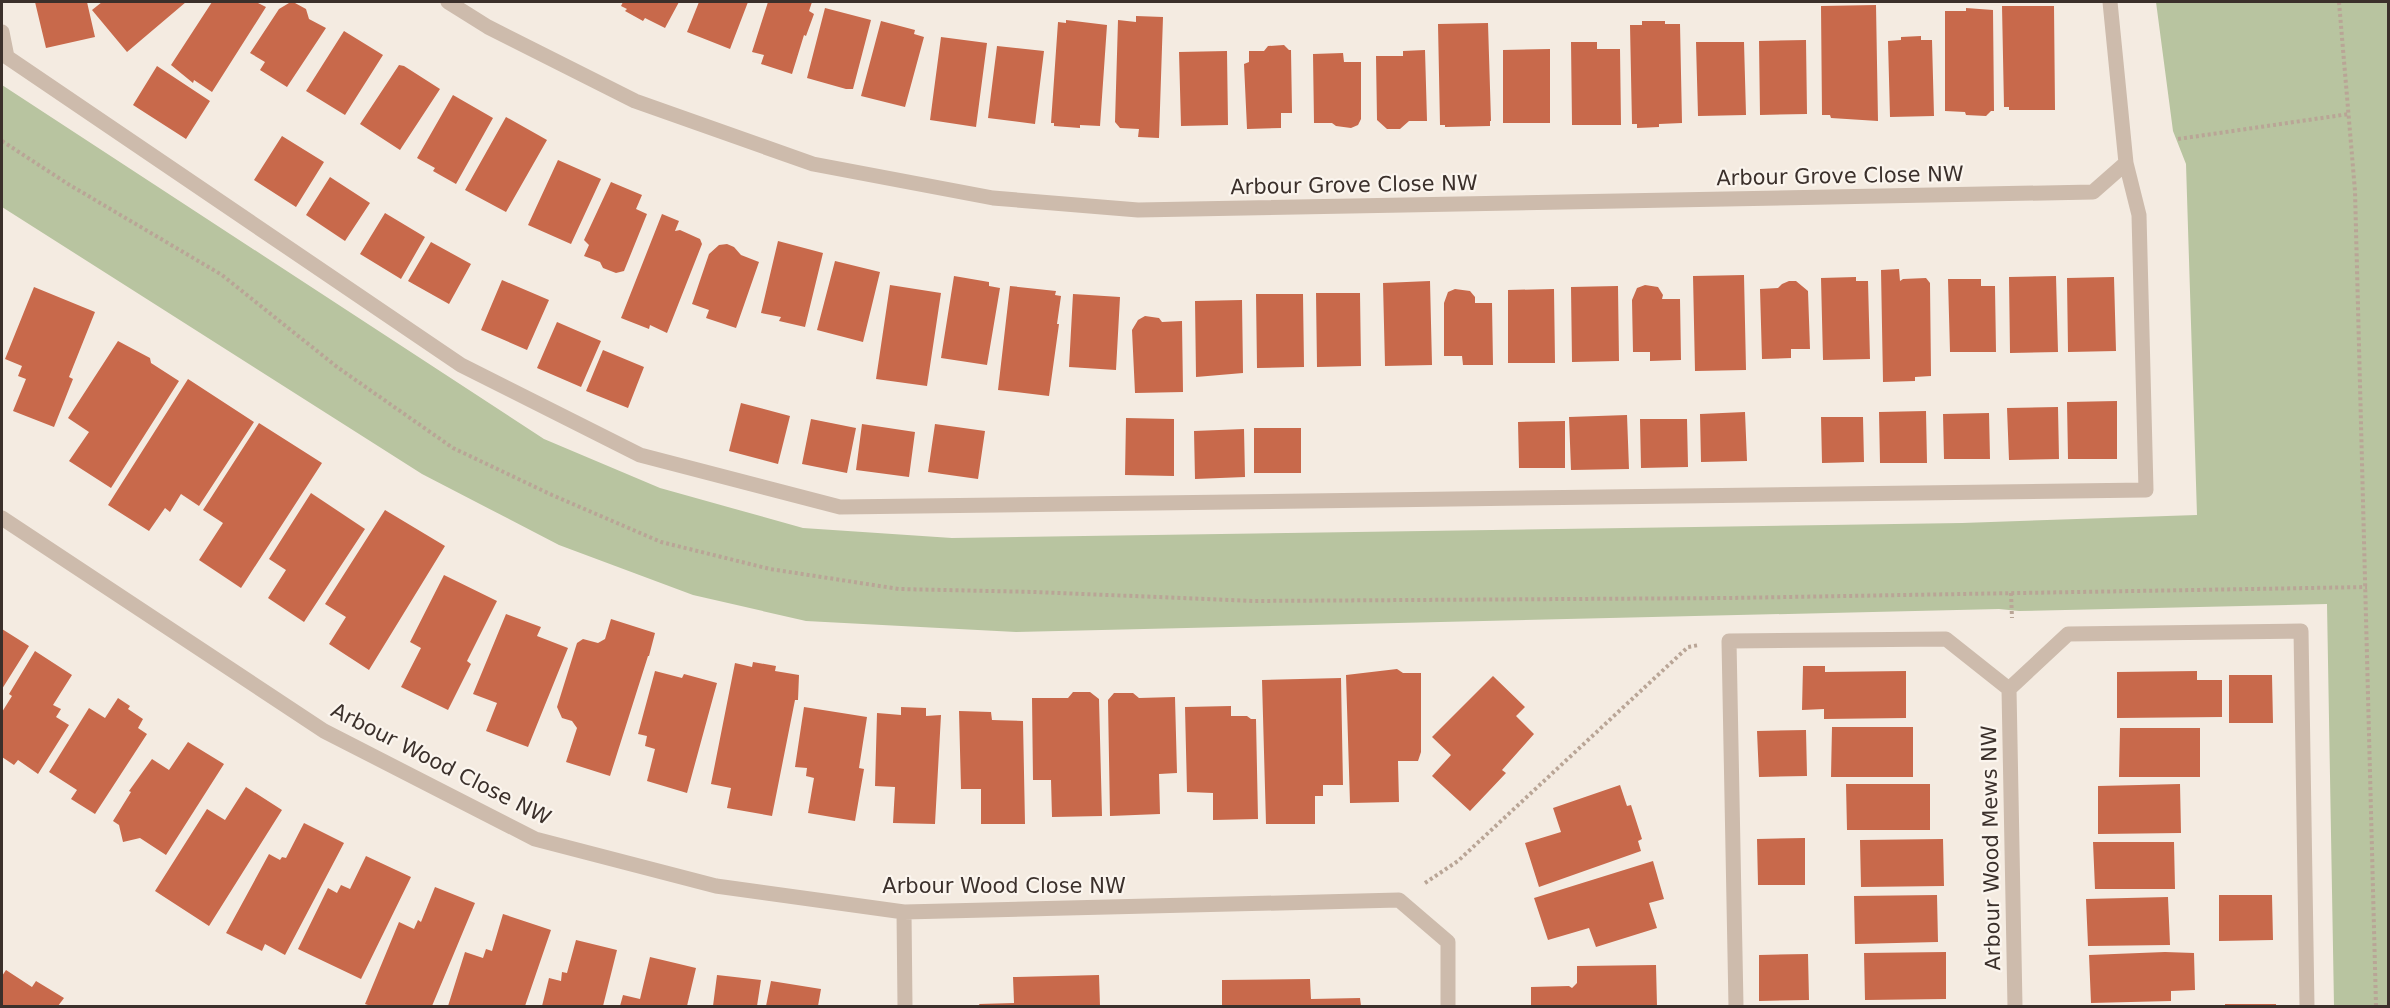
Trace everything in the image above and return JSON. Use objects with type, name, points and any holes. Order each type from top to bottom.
[{"type":"street","name":"Arbour Grove Close NW","points":[[448,2],[488,27],[635,101],[813,164],[993,198],[1138,210],[2093,192],[2126,163]]},
{"type":"street","points":[[2,32],[7,57],[461,365],[640,455],[840,507],[2146,490],[2139,215],[2126,163],[2110,2]]},
{"type":"street","name":"Arbour Wood Close NW","points":[[2,518],[324,730],[535,839],[716,886],[904,912],[1399,900]]},
{"type":"street","points":[[1736,1006],[1729,641],[1946,639],[2009,689],[2068,634],[2301,631],[2307,1006]]},
{"type":"street","name":"Arbour Wood Mews NW","points":[[2009,689],[2015,1006]]},
{"type":"street","points":[[1399,900],[1448,942],[1448,1006]]},
{"type":"street","points":[[904,912],[905,1006]]},
{"type":"path","points":[[2339,2],[2355,203],[2376,1006]]},
{"type":"path","points":[[2178,139],[2349,114]]},
{"type":"path","points":[[2011,593],[2012,618]]},
{"type":"path","points":[[1399,900],[1458,861],[1688,647],[1729,641]]},
{"type":"green space","points":[[2156,2],[2388,2],[2388,1006],[2334,1006],[2327,604],[2019,611],[1999,609],[1016,632],[806,621],[693,595],[559,545],[422,474],[2,207],[2,85],[544,439],[660,488],[803,528],[952,538],[1962,523],[2197,515],[2186,164],[2173,131]]},
{"type":"building","points":[[35,2],[87,2],[95,37],[46,48]]},
{"type":"building","points":[[102,2],[186,2],[127,52],[92,10]]},
{"type":"building","points":[[212,2],[256,2],[266,7],[212,92],[194,80],[193,83],[171,65]]},
{"type":"building","points":[[623,2],[679,2],[665,28],[645,18],[643,21],[625,11],[627,9],[621,6]]},
{"type":"building","points":[[699,2],[748,2],[730,49],[687,32]]},
{"type":"building","points":[[768,2],[812,2],[809,11],[814,14],[806,36],[804,35],[792,74],[761,64],[764,55],[752,52]]},
{"type":"building","points":[[289,3],[295,3],[306,9],[309,19],[326,28],[287,87],[260,70],[265,62],[250,53],[279,9]]},
{"type":"building","points":[[1876,5],[1878,121],[1831,118],[1830,115],[1822,115],[1821,6]]},
{"type":"building","points":[[2002,6],[2054,6],[2055,110],[2009,110],[2009,107],[2004,107]]},
{"type":"building","points":[[825,8],[871,20],[853,89],[807,78]]},
{"type":"building","points":[[1966,8],[1993,10],[1994,111],[1986,116],[1945,111],[1945,11],[1966,11]]},
{"type":"building","points":[[1136,16],[1163,17],[1159,138],[1138,137],[1139,129],[1120,128],[1115,122],[1118,20],[1136,22]]},
{"type":"building","points":[[1066,20],[1107,25],[1100,126],[1080,125],[1080,128],[1054,126],[1054,123],[1051,123],[1058,22],[1066,23]]},
{"type":"building","points":[[881,21],[915,30],[914,34],[924,37],[905,107],[861,96]]},
{"type":"building","points":[[1642,21],[1665,21],[1665,24],[1680,24],[1682,123],[1637,128],[1637,124],[1632,124],[1630,25],[1642,25]]},
{"type":"building","points":[[1488,23],[1490,126],[1445,127],[1445,125],[1440,125],[1438,24]]},
{"type":"building","points":[[344,31],[383,55],[345,115],[306,91]]},
{"type":"building","points":[[1921,36],[1921,40],[1932,40],[1934,116],[1890,117],[1888,41],[1901,40],[1901,37]]},
{"type":"building","points":[[941,37],[987,43],[976,127],[930,120]]},
{"type":"building","points":[[1806,40],[1807,114],[1760,115],[1759,41]]},
{"type":"building","points":[[1571,42],[1597,42],[1597,49],[1620,49],[1621,125],[1572,125]]},
{"type":"building","points":[[1696,42],[1744,42],[1746,115],[1698,116]]},
{"type":"building","points":[[1284,45],[1291,50],[1292,113],[1281,113],[1281,128],[1247,129],[1244,64],[1249,62],[1249,51],[1264,51],[1268,46]]},
{"type":"building","points":[[997,46],[1044,51],[1035,124],[988,118]]},
{"type":"building","points":[[1550,49],[1550,123],[1503,123],[1503,50]]},
{"type":"building","points":[[1425,50],[1427,121],[1409,121],[1400,129],[1387,129],[1377,120],[1376,56],[1403,56],[1403,51]]},
{"type":"building","points":[[1227,51],[1228,125],[1181,126],[1179,52]]},
{"type":"building","points":[[1343,53],[1344,62],[1361,62],[1361,119],[1358,125],[1351,128],[1336,126],[1332,123],[1314,123],[1313,54]]},
{"type":"building","points":[[399,65],[440,89],[400,150],[360,124]]},
{"type":"building","points":[[157,66],[210,101],[186,139],[133,105]]},
{"type":"building","points":[[453,95],[493,118],[456,184],[433,171],[435,168],[417,158]]},
{"type":"building","points":[[506,117],[547,140],[506,212],[465,190]]},
{"type":"building","points":[[282,136],[324,162],[296,207],[254,180]]},
{"type":"building","points":[[558,160],[601,179],[571,244],[528,225]]},
{"type":"building","points":[[330,177],[370,203],[345,241],[306,215]]},
{"type":"building","points":[[611,182],[642,195],[636,209],[647,214],[624,271],[616,273],[603,268],[600,262],[584,256],[589,245],[584,240]]},
{"type":"building","points":[[385,213],[425,237],[401,279],[360,254]]},
{"type":"building","points":[[662,214],[679,221],[675,231],[680,230],[700,239],[702,244],[667,333],[650,325],[649,329],[621,318]]},
{"type":"building","points":[[778,241],[823,253],[805,327],[779,321],[781,317],[761,313]]},
{"type":"building","points":[[431,242],[471,264],[449,304],[408,281]]},
{"type":"building","points":[[727,244],[734,247],[741,255],[759,262],[736,328],[706,318],[709,310],[692,304],[709,254],[719,245]]},
{"type":"building","points":[[835,261],[880,272],[863,342],[817,330]]},
{"type":"building","points":[[1899,269],[1900,281],[1926,278],[1930,283],[1931,376],[1915,377],[1915,381],[1883,382],[1881,270]]},
{"type":"building","points":[[1744,275],[1746,370],[1695,371],[1693,276]]},
{"type":"building","points":[[954,276],[989,282],[989,286],[1000,288],[987,365],[941,358]]},
{"type":"building","points":[[2056,276],[2058,352],[2010,353],[2009,277]]},
{"type":"building","points":[[1856,277],[1856,281],[1868,281],[1870,359],[1823,360],[1821,278]]},
{"type":"building","points":[[2114,277],[2116,351],[2068,352],[2067,278]]},
{"type":"building","points":[[1948,279],[1981,279],[1981,286],[1995,286],[1996,352],[1950,352]]},
{"type":"building","points":[[502,280],[549,300],[527,350],[481,330]]},
{"type":"building","points":[[1430,281],[1432,365],[1385,366],[1383,283]]},
{"type":"building","points":[[1789,281],[1796,281],[1808,291],[1810,349],[1791,349],[1791,358],[1762,359],[1760,289],[1778,288]]},
{"type":"building","points":[[890,285],[941,293],[927,386],[876,379]]},
{"type":"building","points":[[1645,285],[1658,287],[1663,295],[1662,299],[1680,299],[1681,360],[1650,361],[1650,352],[1633,352],[1632,300],[1637,288]]},
{"type":"building","points":[[1010,286],[1056,291],[1055,295],[1061,296],[1049,396],[998,390]]},
{"type":"building","points":[[1618,286],[1619,361],[1572,362],[1571,287]]},
{"type":"building","points":[[34,287],[95,312],[69,377],[73,379],[54,427],[13,411],[26,379],[18,376],[22,366],[5,359]]},
{"type":"building","points":[[1455,289],[1470,291],[1475,297],[1475,303],[1492,303],[1493,365],[1463,365],[1462,356],[1444,356],[1444,303],[1448,292]]},
{"type":"building","points":[[1554,289],[1555,363],[1508,363],[1508,290]]},
{"type":"building","points":[[1316,293],[1360,293],[1361,366],[1317,367]]},
{"type":"building","points":[[1073,294],[1120,297],[1116,370],[1069,367]]},
{"type":"building","points":[[1256,294],[1303,294],[1304,367],[1257,368]]},
{"type":"building","points":[[1242,300],[1243,373],[1196,377],[1195,301]]},
{"type":"building","points":[[1145,316],[1159,318],[1162,322],[1182,321],[1183,392],[1135,393],[1132,330],[1138,320]]},
{"type":"building","points":[[557,322],[601,341],[581,387],[537,368]]},
{"type":"building","points":[[118,341],[150,358],[151,363],[179,381],[111,488],[69,461],[89,432],[68,418]]},
{"type":"building","points":[[603,350],[644,367],[628,408],[586,391]]},
{"type":"building","points":[[188,379],[254,422],[199,506],[181,494],[170,512],[165,508],[149,531],[108,505]]},
{"type":"building","points":[[2117,401],[2117,459],[2068,459],[2067,402]]},
{"type":"building","points":[[741,403],[790,416],[778,464],[729,451]]},
{"type":"building","points":[[2058,407],[2059,459],[2009,460],[2007,408]]},
{"type":"building","points":[[1926,411],[1927,463],[1880,463],[1879,412]]},
{"type":"building","points":[[1745,412],[1747,461],[1701,462],[1700,414]]},
{"type":"building","points":[[1989,413],[1990,459],[1944,459],[1943,414]]},
{"type":"building","points":[[1627,415],[1629,469],[1571,470],[1569,417]]},
{"type":"building","points":[[1821,417],[1863,417],[1864,462],[1822,463]]},
{"type":"building","points":[[1126,418],[1174,419],[1174,476],[1125,475]]},
{"type":"building","points":[[811,419],[856,428],[847,473],[802,464]]},
{"type":"building","points":[[1640,419],[1687,419],[1688,467],[1641,468]]},
{"type":"building","points":[[1565,421],[1565,468],[1519,468],[1518,422]]},
{"type":"building","points":[[259,423],[322,463],[241,588],[199,560],[223,523],[203,510]]},
{"type":"building","points":[[862,424],[915,432],[909,477],[856,470]]},
{"type":"building","points":[[935,424],[985,431],[978,479],[928,472]]},
{"type":"building","points":[[1254,428],[1301,428],[1301,473],[1254,473]]},
{"type":"building","points":[[1244,429],[1245,477],[1195,479],[1194,431]]},
{"type":"building","points":[[311,493],[365,529],[304,622],[268,598],[286,570],[269,559]]},
{"type":"building","points":[[385,510],[445,546],[369,670],[329,644],[346,617],[325,604]]},
{"type":"building","points":[[444,575],[497,601],[467,661],[471,664],[448,710],[401,687],[421,648],[410,642]]},
{"type":"building","points":[[506,614],[541,627],[537,636],[568,648],[528,747],[486,731],[497,703],[473,694]]},
{"type":"building","points":[[611,619],[655,633],[610,776],[566,762],[577,728],[572,721],[562,718],[557,707],[577,643],[583,639],[598,643],[605,639]]},
{"type":"building","points":[[2,629],[29,646],[2,689]]},
{"type":"building","points":[[35,651],[72,675],[53,705],[61,709],[56,717],[69,725],[38,774],[18,760],[14,765],[2,757],[2,712],[12,696],[9,694]]},
{"type":"building","points":[[753,662],[776,666],[775,671],[799,675],[798,700],[795,700],[772,816],[727,808],[731,788],[711,784],[735,663],[752,667]]},
{"type":"building","points":[[1803,666],[1825,666],[1825,672],[1906,671],[1906,718],[1824,719],[1824,709],[1802,710]]},
{"type":"building","points":[[1397,669],[1403,673],[1421,673],[1421,752],[1418,761],[1398,761],[1399,802],[1350,803],[1346,675]]},
{"type":"building","points":[[655,671],[682,678],[684,674],[717,683],[687,793],[647,781],[655,749],[645,746],[647,736],[638,734]]},
{"type":"building","points":[[2197,671],[2197,680],[2222,680],[2222,717],[2117,718],[2117,672]]},
{"type":"building","points":[[2229,675],[2272,675],[2273,723],[2229,723]]},
{"type":"building","points":[[1493,676],[1525,707],[1516,716],[1534,734],[1502,770],[1506,773],[1470,811],[1432,776],[1451,755],[1432,737]]},
{"type":"building","points":[[1341,678],[1343,785],[1323,785],[1323,796],[1315,796],[1315,824],[1266,824],[1262,680]]},
{"type":"building","points":[[1073,692],[1090,692],[1099,699],[1102,816],[1052,817],[1051,780],[1033,780],[1032,698],[1068,698]]},
{"type":"building","points":[[1114,693],[1133,693],[1139,698],[1175,697],[1177,773],[1159,774],[1160,814],[1110,816],[1108,700]]},
{"type":"building","points":[[118,698],[130,706],[128,709],[143,719],[138,728],[147,734],[95,814],[71,799],[77,790],[49,772],[89,708],[105,718]]},
{"type":"building","points":[[1231,706],[1231,716],[1247,716],[1256,719],[1258,819],[1213,820],[1213,793],[1187,792],[1185,707]]},
{"type":"building","points":[[804,707],[867,717],[859,768],[864,769],[855,821],[808,813],[814,778],[806,776],[807,768],[795,767]]},
{"type":"building","points":[[901,707],[926,708],[926,716],[941,715],[935,824],[893,823],[895,787],[875,786],[877,713],[901,715]]},
{"type":"building","points":[[959,711],[991,712],[992,720],[1023,721],[1025,824],[981,824],[981,789],[961,789]]},
{"type":"building","points":[[1832,727],[1913,727],[1913,777],[1831,777]]},
{"type":"building","points":[[2120,728],[2200,728],[2200,777],[2119,777]]},
{"type":"building","points":[[1806,730],[1807,776],[1759,777],[1757,731]]},
{"type":"building","points":[[188,742],[224,764],[166,855],[140,838],[123,842],[119,825],[113,821],[131,792],[129,791],[152,759],[169,770]]},
{"type":"building","points":[[1846,784],[1930,784],[1930,830],[1847,830]]},
{"type":"building","points":[[2180,784],[2181,833],[2098,834],[2098,786]]},
{"type":"building","points":[[1620,785],[1627,806],[1631,805],[1642,839],[1638,841],[1641,851],[1539,887],[1525,843],[1561,832],[1553,808]]},
{"type":"building","points":[[246,787],[282,810],[209,926],[155,891],[207,809],[225,820]]},
{"type":"building","points":[[304,823],[344,843],[285,955],[265,944],[262,951],[226,933],[269,854],[280,860],[282,857],[286,858]]},
{"type":"building","points":[[1805,838],[1805,885],[1758,885],[1757,839]]},
{"type":"building","points":[[1943,839],[1944,886],[1861,887],[1860,840]]},
{"type":"building","points":[[2093,842],[2174,842],[2175,889],[2095,889]]},
{"type":"building","points":[[366,856],[411,877],[361,979],[298,949],[328,888],[337,893],[341,885],[350,889]]},
{"type":"building","points":[[1653,861],[1664,899],[1649,903],[1657,928],[1596,947],[1589,928],[1548,940],[1534,898]]},
{"type":"building","points":[[435,887],[475,903],[432,1006],[371,1006],[365,1004],[399,922],[414,929],[418,920],[421,922]]},
{"type":"building","points":[[1937,895],[1938,942],[1855,944],[1854,896]]},
{"type":"building","points":[[2219,895],[2272,895],[2273,940],[2219,941]]},
{"type":"building","points":[[2168,897],[2170,945],[2088,946],[2086,899]]},
{"type":"building","points":[[503,914],[551,930],[525,1006],[448,1006],[465,952],[483,958],[486,949],[492,951]]},
{"type":"building","points":[[576,940],[617,950],[603,1006],[542,1006],[549,978],[561,981],[562,972],[567,973]]},
{"type":"building","points":[[1946,952],[1946,999],[1865,1000],[1864,953]]},
{"type":"building","points":[[2194,953],[2195,990],[2171,991],[2171,1001],[2091,1003],[2089,955]]},
{"type":"building","points":[[1808,954],[1809,1000],[1759,1001],[1759,955]]},
{"type":"building","points":[[650,957],[696,968],[687,1006],[620,1006],[623,995],[640,999]]},
{"type":"building","points":[[1656,965],[1657,1006],[1531,1006],[1531,987],[1569,986],[1572,988],[1577,983],[1577,966]]},
{"type":"building","points":[[6,970],[32,987],[36,981],[64,998],[58,1006],[2,1006],[2,976]]},
{"type":"building","points":[[717,975],[761,980],[757,1006],[713,1006]]},
{"type":"building","points":[[1099,975],[1100,1006],[980,1006],[979,1004],[1014,1003],[1013,977]]},
{"type":"building","points":[[1310,979],[1311,999],[1360,998],[1361,1006],[1222,1006],[1222,980]]},
{"type":"building","points":[[771,981],[821,989],[818,1006],[766,1006]]},
{"type":"building","points":[[2225,1004],[2276,1004],[2276,1006],[2225,1006]]}]
